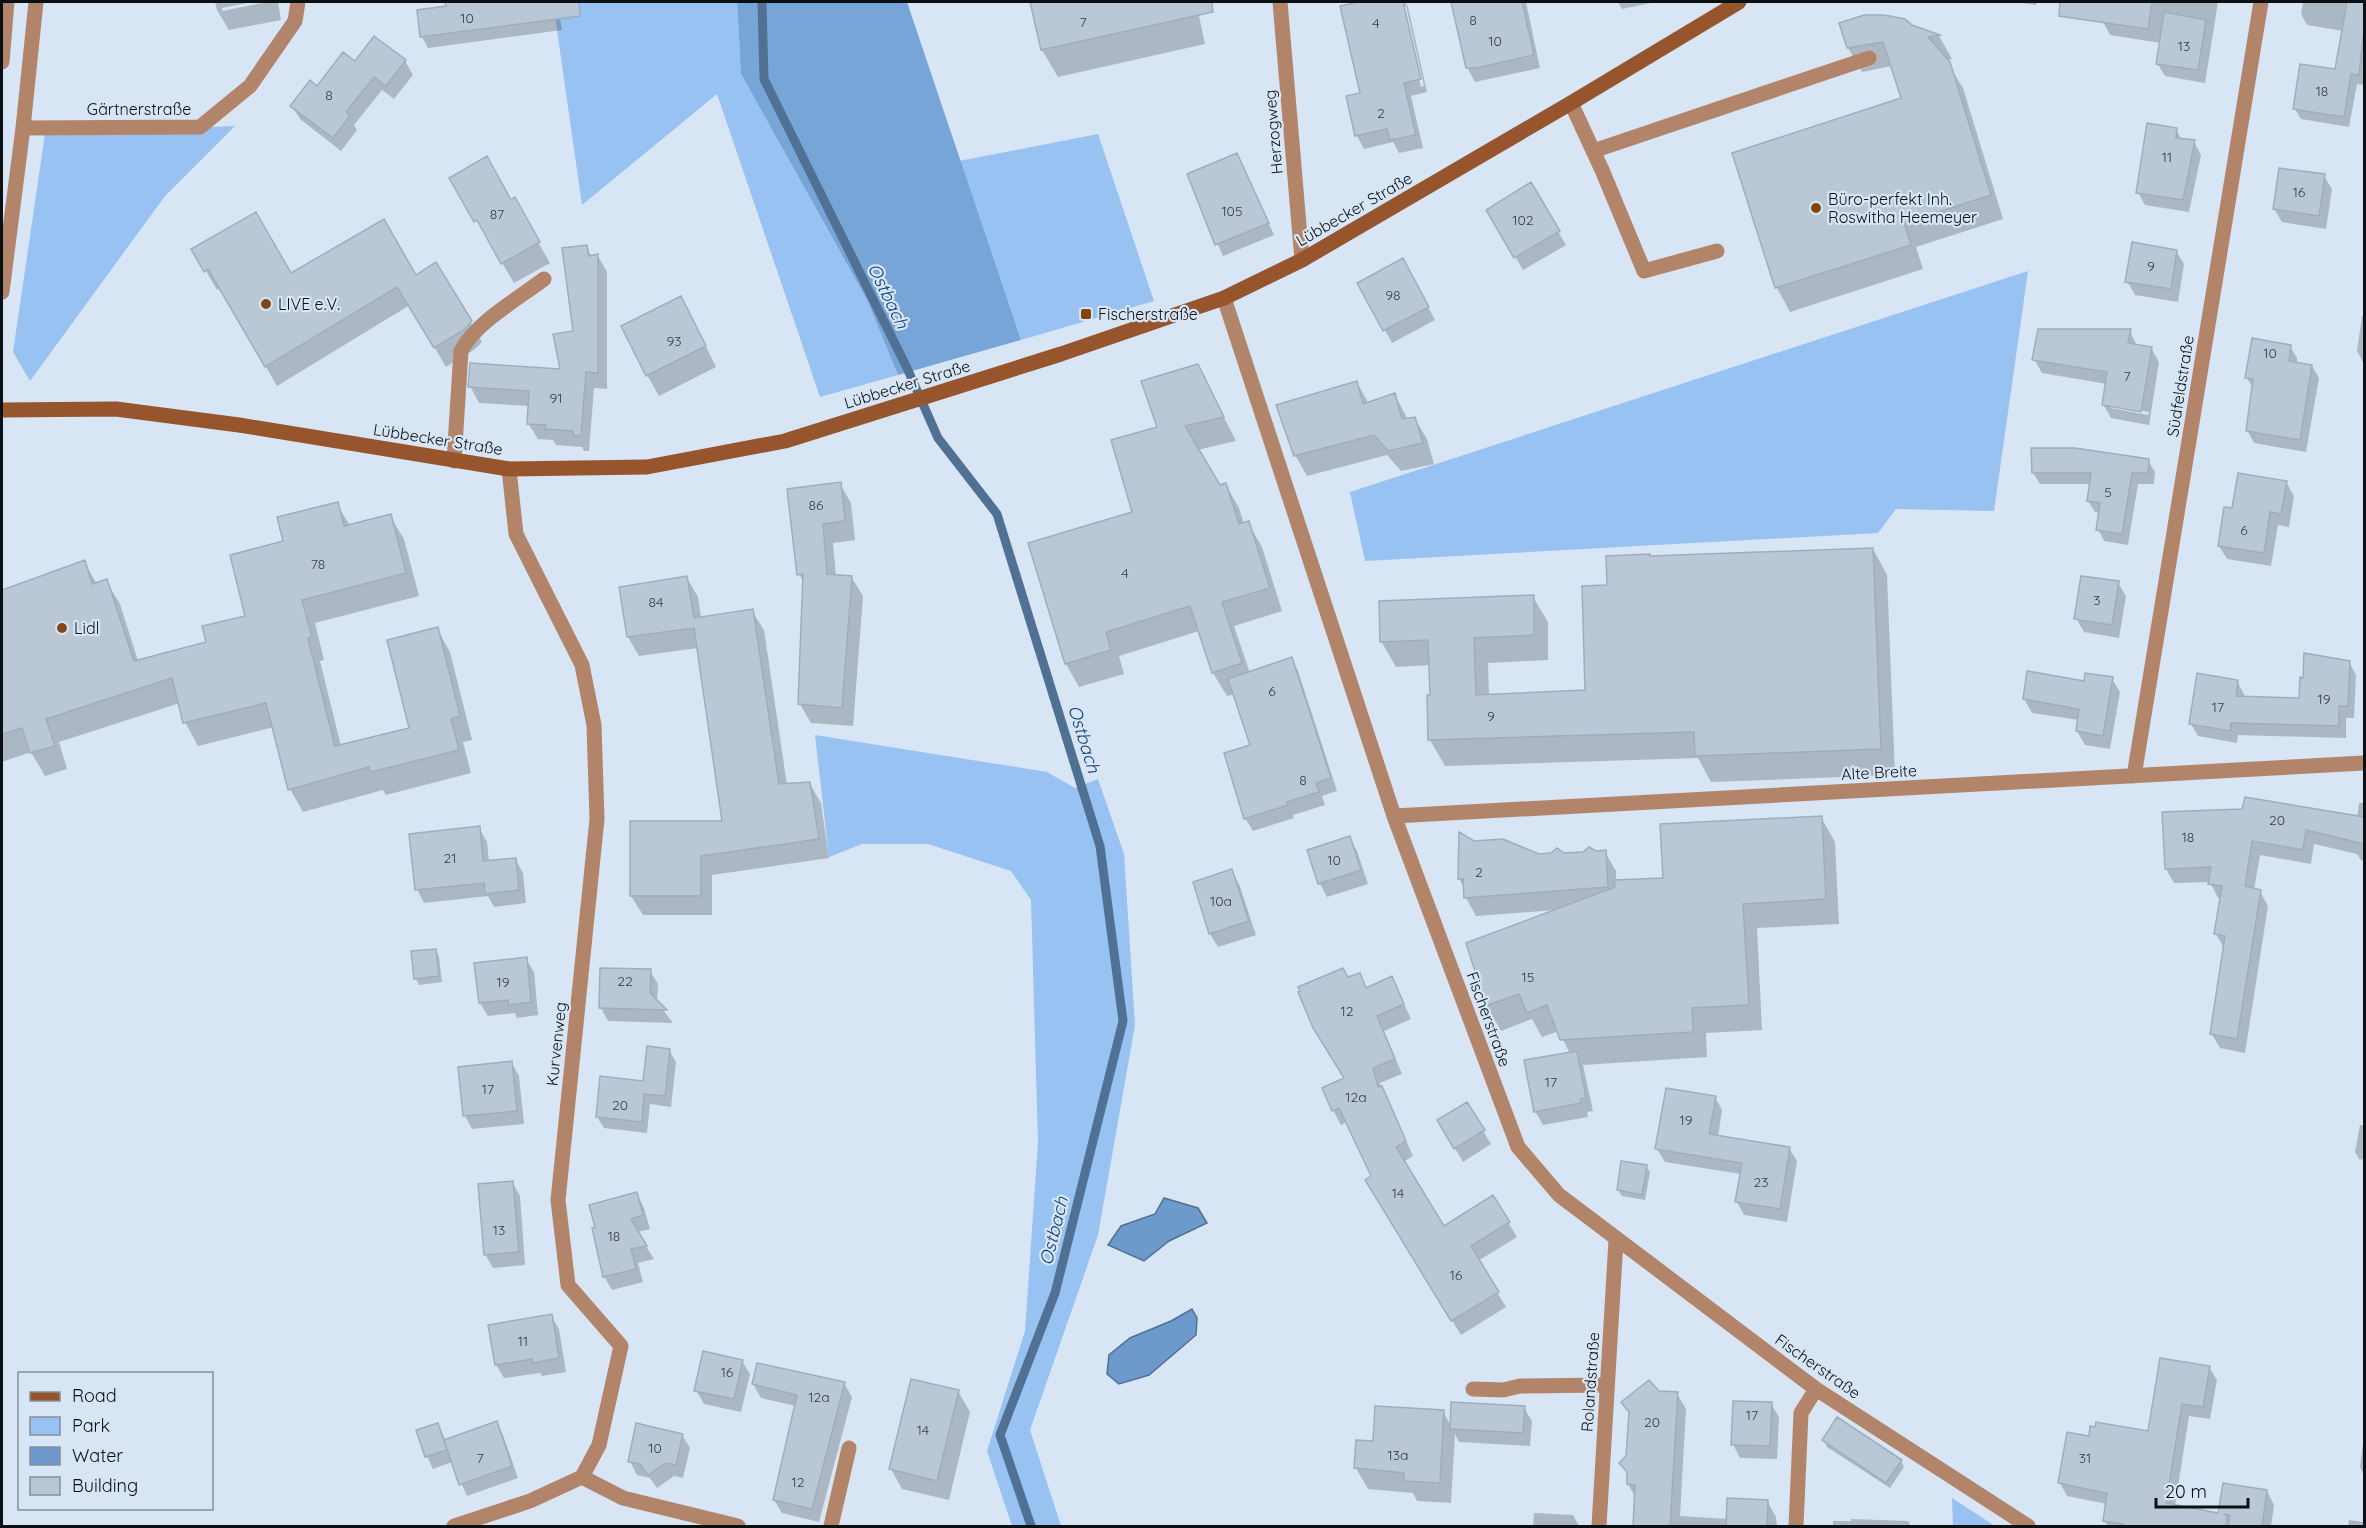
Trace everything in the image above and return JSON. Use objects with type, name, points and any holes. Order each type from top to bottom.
[{"type":"main road","name":"Lübbecker Straße","points":[[2,410],[116,409],[239,425],[509,469],[648,466],[785,441],[962,386],[1224,298],[1302,260],[1739,2]]},
{"type":"street","points":[[2,62],[7,2]]},
{"type":"street","points":[[2,292],[36,2]]},
{"type":"street","name":"Gärtnerstraße","points":[[22,128],[200,127],[250,86],[295,21],[298,2]]},
{"type":"street","name":"Herzogweg","points":[[1280,2],[1302,260]]},
{"type":"street","name":"Südfeldstraße","points":[[2134,776],[2261,2]]},
{"type":"street","points":[[1593,151],[1869,58]]},
{"type":"street","points":[[1571,103],[1644,271],[1717,251]]},
{"type":"street","points":[[454,461],[461,351],[467,340],[479,328],[544,279]]},
{"type":"street","name":"Fischerstraße","points":[[1224,298],[1394,816],[1518,1147],[1559,1195],[1616,1240],[1816,1389],[2028,1527]]},
{"type":"street","name":"Kurvenweg","points":[[509,469],[516,534],[582,665],[594,725],[597,819],[558,1200],[568,1285],[621,1346],[599,1445],[582,1477]]},
{"type":"street","name":"Alte Breite","points":[[1394,816],[2364,763]]},
{"type":"street","name":"Rolandstraße","points":[[1599,1527],[1616,1240]]},
{"type":"street","points":[[1473,1389],[1503,1390],[1520,1386],[1607,1385]]},
{"type":"street","points":[[1796,1527],[1801,1413],[1816,1389]]},
{"type":"street","points":[[831,1527],[849,1448]]},
{"type":"street","points":[[454,1527],[531,1501],[582,1477],[623,1498],[738,1527]]},
{"type":"green space","points":[[553,2],[737,2],[741,74],[867,300],[898,375],[820,397],[717,94],[582,205]]},
{"type":"green space","points":[[235,126],[165,196],[30,381],[13,352],[45,134]]},
{"type":"green space","points":[[1098,134],[1154,301],[1021,340],[959,161]]},
{"type":"green space","points":[[2028,271],[1994,511],[1896,509],[1878,533],[1365,561],[1350,492]]},
{"type":"green space","points":[[815,735],[1047,772],[1075,788],[1098,779],[1124,854],[1135,1025],[1098,1235],[1030,1430],[1061,1526],[1012,1526],[987,1451],[1025,1331],[1038,1142],[1031,900],[1011,871],[928,844],[862,844],[829,857]]},
{"type":"green space","points":[[1952,1498],[1995,1526],[1953,1526]]},
{"type":"shaded area","points":[[737,2],[907,2],[1021,340],[898,375],[867,300],[741,74]]},
{"type":"water","points":[[1164,1198],[1198,1208],[1207,1223],[1169,1241],[1144,1261],[1108,1245],[1121,1226],[1155,1214]]},
{"type":"water","points":[[1192,1309],[1197,1318],[1196,1335],[1149,1375],[1119,1384],[1107,1374],[1109,1355],[1130,1338],[1171,1321]]},
{"type":"building","points":[[445,2],[579,2],[580,16],[420,37],[417,10],[446,6]]},
{"type":"building","points":[[1030,2],[1212,2],[1213,12],[1041,50]]},
{"type":"building","points":[[1359,2],[1403,2],[1421,79],[1404,83],[1416,135],[1390,140],[1387,129],[1355,136],[1346,96],[1360,93],[1340,6]]},
{"type":"building","points":[[1451,2],[1522,2],[1534,55],[1476,68],[1466,68]]},
{"type":"building","points":[[2060,2],[2152,2],[2148,29],[2059,16]]},
{"type":"building","points":[[2347,2],[2364,2],[2364,29],[2359,75],[2351,74],[2344,117],[2293,109],[2300,64],[2335,69]]},
{"type":"building","points":[[2164,12],[2206,20],[2198,70],[2156,64]]},
{"type":"building","points":[[1864,15],[1884,15],[1905,19],[1912,25],[1940,35],[1928,37],[1950,62],[1991,195],[1904,223],[1911,245],[1775,288],[1732,153],[1901,98],[1883,42],[1847,48],[1839,23]]},
{"type":"building","points":[[374,36],[406,60],[386,86],[374,77],[346,112],[350,116],[333,138],[290,106],[310,80],[317,86],[343,52],[355,61]]},
{"type":"building","points":[[2147,123],[2177,128],[2176,138],[2195,140],[2183,200],[2136,193]]},
{"type":"building","points":[[1237,153],[1269,223],[1215,245],[1187,174]]},
{"type":"building","points":[[487,156],[511,200],[515,197],[540,242],[501,264],[477,220],[474,222],[449,178]]},
{"type":"building","points":[[2279,168],[2325,174],[2319,216],[2273,209]]},
{"type":"building","points":[[1531,182],[1560,231],[1514,258],[1486,210]]},
{"type":"building","points":[[256,212],[291,273],[384,219],[416,275],[436,262],[472,321],[464,330],[434,348],[397,287],[265,367],[208,269],[204,272],[191,249]]},
{"type":"building","points":[[2132,242],[2177,250],[2171,289],[2125,282]]},
{"type":"building","points":[[587,245],[589,256],[598,254],[598,373],[586,372],[581,435],[574,436],[573,431],[545,429],[546,425],[527,424],[529,391],[468,387],[470,363],[560,369],[553,334],[573,331],[562,248]]},
{"type":"building","points":[[1403,258],[1429,307],[1383,331],[1357,283]]},
{"type":"building","points":[[681,296],[706,346],[646,376],[621,326]]},
{"type":"building","points":[[2038,329],[2131,329],[2128,343],[2152,347],[2141,412],[2102,405],[2107,372],[2032,360]]},
{"type":"building","points":[[2252,338],[2291,345],[2289,361],[2312,365],[2300,440],[2246,431],[2253,379],[2245,378]]},
{"type":"building","points":[[1198,364],[1224,417],[1185,426],[1220,485],[1226,483],[1239,524],[1249,521],[1270,588],[1222,602],[1242,663],[1212,673],[1190,606],[1106,632],[1111,650],[1065,664],[1028,543],[1132,512],[1111,440],[1157,427],[1141,381]]},
{"type":"building","points":[[1357,381],[1363,404],[1395,393],[1402,419],[1415,417],[1423,443],[1388,451],[1374,435],[1294,456],[1276,405]]},
{"type":"building","points":[[2031,448],[2075,448],[2149,459],[2148,473],[2132,473],[2122,534],[2096,530],[2100,503],[2087,501],[2091,473],[2032,473]]},
{"type":"building","points":[[2238,473],[2287,481],[2281,514],[2270,512],[2264,553],[2218,546],[2224,507],[2232,508]]},
{"type":"building","points":[[841,482],[845,521],[823,524],[827,574],[852,576],[842,708],[798,704],[803,574],[797,575],[787,489]]},
{"type":"building","points":[[338,502],[344,526],[391,514],[406,573],[302,600],[312,637],[308,638],[335,746],[409,728],[387,640],[438,627],[460,716],[451,719],[459,750],[371,772],[369,767],[288,790],[266,703],[183,723],[172,678],[46,719],[55,746],[30,753],[22,728],[2,734],[2,590],[85,560],[92,584],[107,579],[134,661],[206,642],[202,626],[245,616],[230,555],[283,541],[277,517]]},
{"type":"building","points":[[1873,548],[1881,749],[1695,756],[1694,732],[1428,740],[1427,695],[1430,695],[1428,640],[1380,642],[1379,601],[1534,595],[1534,635],[1474,638],[1476,695],[1585,690],[1582,586],[1607,585],[1606,556]]},
{"type":"building","points":[[687,576],[694,618],[753,609],[779,784],[810,782],[819,839],[701,856],[701,896],[630,896],[630,821],[722,821],[694,628],[627,637],[619,587]]},
{"type":"building","points":[[2081,576],[2119,581],[2112,625],[2074,619]]},
{"type":"building","points":[[2304,653],[2350,661],[2348,706],[2339,706],[2339,726],[2231,723],[2230,731],[2189,724],[2197,673],[2238,680],[2236,696],[2299,698]]},
{"type":"building","points":[[1292,657],[1331,778],[1316,783],[1319,792],[1244,819],[1224,753],[1250,745],[1228,679]]},
{"type":"building","points":[[2027,671],[2084,681],[2085,673],[2113,677],[2103,736],[2076,731],[2079,709],[2023,699]]},
{"type":"building","points":[[2245,797],[2364,817],[2364,844],[2306,830],[2303,850],[2252,841],[2245,886],[2261,890],[2237,1039],[2210,1034],[2225,936],[2214,934],[2222,886],[2208,884],[2211,867],[2165,869],[2162,812],[2242,809]]},
{"type":"building","points":[[1822,816],[1826,899],[1743,904],[1749,1005],[1692,1008],[1693,1032],[1560,1040],[1547,1005],[1527,1013],[1519,994],[1486,1006],[1466,943],[1615,887],[1614,880],[1663,878],[1660,824]]},
{"type":"building","points":[[480,826],[483,861],[516,858],[519,890],[485,894],[484,883],[415,890],[409,834]]},
{"type":"building","points":[[1459,832],[1474,841],[1503,839],[1539,854],[1551,853],[1557,848],[1564,853],[1583,852],[1589,847],[1596,851],[1606,850],[1608,887],[1464,898],[1463,879],[1458,879]]},
{"type":"building","points":[[1350,836],[1361,870],[1318,884],[1307,850]]},
{"type":"building","points":[[1232,869],[1249,921],[1209,934],[1193,882]]},
{"type":"building","points":[[436,949],[439,976],[414,979],[411,951]]},
{"type":"building","points":[[527,957],[531,1002],[508,1005],[508,1000],[479,1003],[474,963]]},
{"type":"building","points":[[600,968],[651,969],[650,993],[667,1010],[599,1008]]},
{"type":"building","points":[[1343,968],[1348,977],[1360,973],[1366,988],[1392,976],[1404,1004],[1377,1016],[1395,1059],[1373,1068],[1378,1087],[1382,1086],[1406,1141],[1396,1147],[1444,1226],[1493,1195],[1510,1222],[1471,1246],[1499,1292],[1451,1321],[1365,1180],[1371,1176],[1339,1108],[1332,1111],[1322,1088],[1344,1078],[1313,1028],[1298,987]]},
{"type":"building","points":[[647,1046],[670,1049],[665,1096],[644,1094],[642,1122],[596,1117],[600,1076],[643,1081]]},
{"type":"building","points":[[1577,1051],[1586,1098],[1580,1099],[1581,1103],[1534,1112],[1524,1060]]},
{"type":"building","points":[[512,1061],[517,1111],[463,1116],[458,1067]]},
{"type":"building","points":[[1666,1088],[1716,1096],[1709,1134],[1790,1147],[1780,1209],[1735,1202],[1742,1163],[1655,1149]]},
{"type":"building","points":[[1467,1102],[1485,1130],[1454,1149],[1437,1120]]},
{"type":"building","points":[[1621,1161],[1647,1165],[1642,1195],[1617,1190]]},
{"type":"building","points":[[513,1181],[519,1252],[484,1255],[478,1184]]},
{"type":"building","points":[[637,1192],[643,1215],[631,1219],[647,1246],[631,1249],[636,1269],[603,1277],[589,1205]]},
{"type":"building","points":[[552,1314],[559,1358],[533,1363],[532,1359],[495,1365],[488,1325]]},
{"type":"building","points":[[703,1351],[743,1360],[734,1399],[694,1391]]},
{"type":"building","points":[[2160,1358],[2210,1366],[2203,1407],[2182,1404],[2166,1503],[2218,1513],[2223,1483],[2267,1490],[2262,1527],[2228,1527],[2230,1515],[2224,1514],[2227,1515],[2226,1527],[2123,1527],[2123,1524],[2103,1521],[2107,1493],[2058,1483],[2067,1432],[2089,1436],[2090,1426],[2095,1427],[2096,1422],[2148,1431]]},
{"type":"building","points":[[757,1363],[845,1382],[812,1509],[773,1500],[797,1395],[752,1384]]},
{"type":"building","points":[[911,1379],[959,1390],[937,1481],[889,1469]]},
{"type":"building","points":[[1649,1380],[1659,1391],[1678,1392],[1670,1527],[1633,1527],[1635,1485],[1627,1484],[1627,1472],[1619,1463],[1626,1456],[1629,1412],[1621,1402]]},
{"type":"building","points":[[1733,1401],[1772,1402],[1770,1446],[1731,1445]]},
{"type":"building","points":[[1451,1402],[1525,1406],[1523,1433],[1450,1429]]},
{"type":"building","points":[[1375,1406],[1444,1410],[1440,1483],[1404,1481],[1404,1473],[1354,1468],[1356,1440],[1373,1441]]},
{"type":"building","points":[[1837,1417],[1902,1460],[1886,1483],[1822,1440]]},
{"type":"building","points":[[497,1421],[512,1466],[459,1485],[444,1440]]},
{"type":"building","points":[[438,1423],[447,1450],[425,1457],[416,1430]]},
{"type":"building","points":[[636,1423],[683,1434],[676,1465],[666,1463],[648,1475],[640,1464],[628,1462]]},
{"type":"building","points":[[1727,1498],[1768,1500],[1767,1527],[1726,1527]]},
{"type":"waterway","name":"Ostbach","points":[[762,2],[764,79],[907,368],[938,438],[997,514],[1100,846],[1123,1021],[1055,1293],[1000,1435],[1031,1526]]},
{"type":"place","name":"Büro-perfekt Inh. Roswitha Heemeyer","points":[[1816,208]]},
{"type":"place","name":"LIVE e.V.","points":[[266,304]]},
{"type":"place","name":"Fischerstraße","points":[[1086,314]]},
{"type":"place","name":"Lidl","points":[[62,628]]}]
